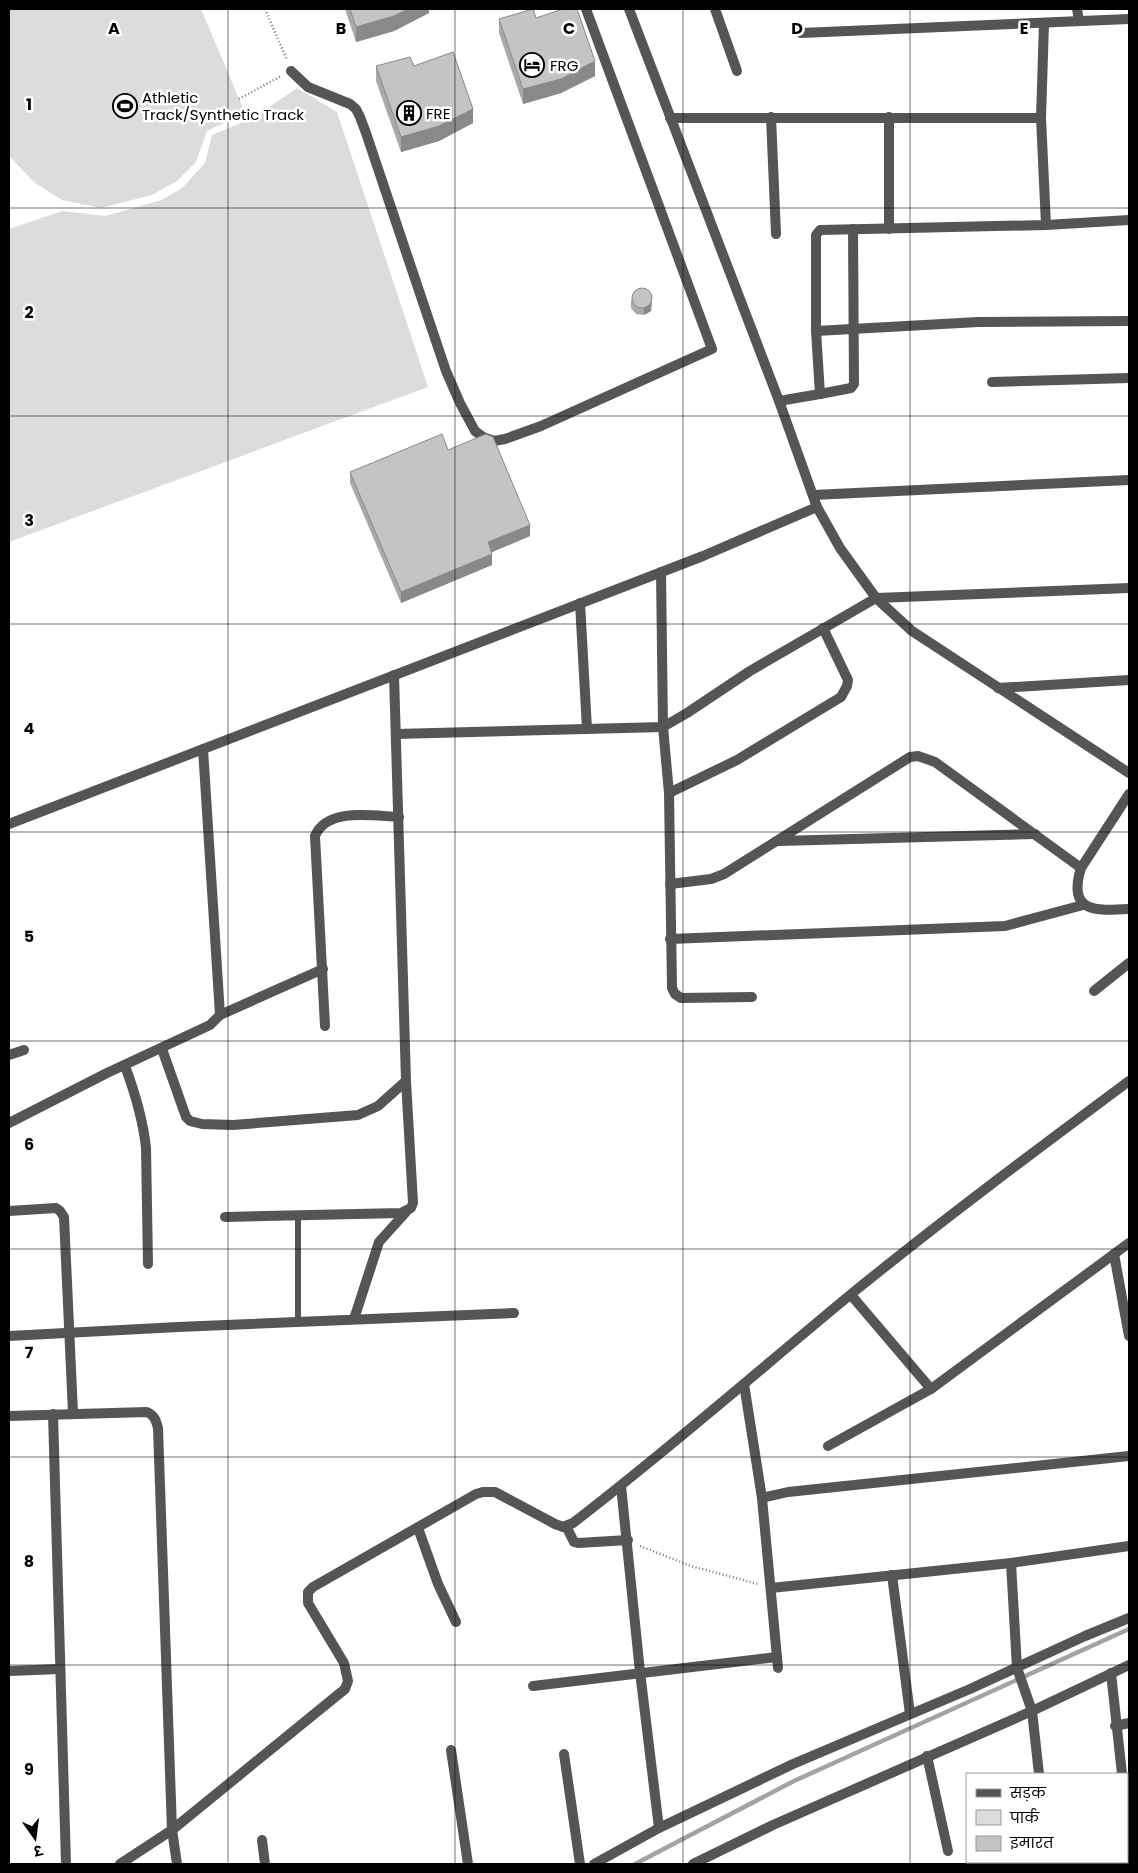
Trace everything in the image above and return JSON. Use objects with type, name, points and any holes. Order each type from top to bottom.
[{"type":"street","points":[[291,71],[308,87],[350,104],[356,109],[366,133],[446,371],[460,403],[475,431],[488,440],[505,439],[540,426],[712,349],[586,9]]},
{"type":"street","points":[[629,9],[813,495],[840,548],[876,598],[912,631],[1129,774]]},
{"type":"street","points":[[715,9],[737,71]]},
{"type":"street","points":[[1078,9],[1079,21]]},
{"type":"street","points":[[801,33],[1129,19]]},
{"type":"street","points":[[1044,23],[1041,118],[1046,225]]},
{"type":"street","points":[[772,117],[776,234]]},
{"type":"street","points":[[889,117],[889,229]]},
{"type":"street","points":[[670,118],[1041,118]]},
{"type":"street","points":[[820,394],[816,331],[816,234],[820,230],[1046,225],[1129,220]]},
{"type":"street","points":[[779,401],[851,388],[854,384],[853,230]]},
{"type":"street","points":[[816,331],[978,322],[1129,320]]},
{"type":"street","points":[[992,382],[1129,378]]},
{"type":"street","points":[[813,495],[1129,480]]},
{"type":"street","points":[[9,824],[661,572],[818,507]]},
{"type":"street","points":[[661,572],[663,727],[669,793],[672,988],[678,997],[752,997]]},
{"type":"street","points":[[396,734],[663,727],[750,671],[876,598],[1129,588]]},
{"type":"street","points":[[580,603],[587,729]]},
{"type":"street","points":[[669,793],[737,760],[841,697],[848,686],[848,680],[823,628]]},
{"type":"street","points":[[354,1319],[379,1242],[411,1208],[414,1196],[406,1080],[394,675]]},
{"type":"street","points":[[998,688],[1129,680]]},
{"type":"street","points":[[203,749],[220,1015]]},
{"type":"street","points":[[670,884],[717,877],[777,842],[910,757],[918,756],[935,762],[1081,868]]},
{"type":"street","points":[[1083,905],[1078,887],[1081,868],[1129,794]]},
{"type":"street","points":[[325,1026],[315,836],[318,828],[329,820],[350,815],[399,817]]},
{"type":"street","points":[[777,842],[1035,834]]},
{"type":"street","points":[[670,938],[1005,926],[1083,905],[1102,910],[1129,909]]},
{"type":"street","points":[[1094,991],[1129,963]]},
{"type":"street","points":[[9,1123],[107,1073],[210,1025],[220,1015],[323,969]]},
{"type":"street","points":[[162,1049],[186,1117],[190,1121],[202,1124],[233,1125],[358,1116],[378,1106],[406,1080]]},
{"type":"street","points":[[9,1056],[24,1050]]},
{"type":"street","points":[[125,1066],[141,1112],[144,1129],[148,1264]]},
{"type":"street","points":[[120,1864],[172,1830],[345,1689],[348,1681],[344,1663],[308,1603],[308,1592],[313,1587],[476,1494],[489,1492],[500,1495],[555,1524],[566,1526],[573,1523],[621,1486],[851,1295],[1017,1165],[1129,1081]]},
{"type":"street","points":[[9,1211],[56,1208],[63,1213],[73,1413]]},
{"type":"street","points":[[225,1217],[406,1212]]},
{"type":"street","points":[[828,1446],[931,1390],[1129,1243]]},
{"type":"street","points":[[1114,1254],[1129,1332]]},
{"type":"street","points":[[851,1295],[931,1390]]},
{"type":"street","points":[[9,1336],[514,1313]]},
{"type":"street","points":[[533,1686],[640,1672],[778,1663],[762,1498],[744,1384]]},
{"type":"street","points":[[9,1416],[147,1412],[154,1417],[158,1428],[172,1830],[176,1864]]},
{"type":"street","points":[[53,1414],[66,1864]]},
{"type":"street","points":[[762,1498],[798,1491],[1129,1456]]},
{"type":"street","points":[[621,1486],[640,1672],[660,1828]]},
{"type":"street","points":[[566,1526],[574,1542],[578,1543],[628,1540]]},
{"type":"street","points":[[418,1528],[438,1584],[456,1622]]},
{"type":"street","points":[[771,1588],[1011,1563],[1129,1546]]},
{"type":"street","points":[[1011,1563],[1018,1671],[1032,1712],[1039,1773]]},
{"type":"street","points":[[892,1575],[910,1714]]},
{"type":"street","points":[[594,1864],[660,1828],[793,1764],[910,1714],[1018,1671],[1085,1636],[1129,1618]]},
{"type":"street","points":[[693,1864],[773,1825],[927,1756],[1032,1712],[1129,1665]]},
{"type":"street","points":[[9,1671],[60,1669]]},
{"type":"street","points":[[1111,1673],[1115,1726],[1122,1773]]},
{"type":"street","points":[[1115,1726],[1129,1723]]},
{"type":"street","points":[[451,1750],[468,1864]]},
{"type":"street","points":[[564,1754],[580,1864]]},
{"type":"street","points":[[927,1756],[948,1851]]},
{"type":"street","points":[[262,1840],[265,1864]]},
{"type":"lane","points":[[298,1216],[298,1322]]},
{"type":"path","points":[[239,99],[291,71],[265,9]]},
{"type":"path","points":[[628,1540],[691,1566],[771,1588]]},
{"type":"green space","name":"Athletic Track/Synthetic Track","points":[[9,9],[201,9],[245,113],[207,131],[196,162],[177,181],[152,195],[101,208],[62,200],[35,183],[9,156]]},
{"type":"green space","points":[[297,88],[337,112],[428,387],[9,542],[9,229],[62,211],[105,216],[162,200],[182,188],[205,163],[212,135],[253,118]]},
{"type":"building","points":[[350,9],[408,9],[394,16],[356,27]]},
{"type":"building","name":"FRG","points":[[533,9],[536,18],[563,9],[577,9],[595,61],[561,79],[523,89],[499,19]]},
{"type":"building","name":"FRE","points":[[453,52],[473,109],[439,126],[401,137],[376,66],[410,57],[414,66]]},
{"type":"building","points":[[642,288],[649,291],[652,298],[649,305],[642,308],[635,305],[632,298],[635,291]]},
{"type":"building","points":[[442,434],[448,450],[486,434],[493,437],[530,525],[488,542],[492,554],[401,592],[350,472]]},
{"type":"waterway","points":[[635,1864],[794,1781],[1129,1629]]},
{"type":"place","name":"FRG","points":[[532,65]]},
{"type":"place","name":"Athletic Track/Synthetic Track","points":[[125,106]]},
{"type":"place","name":"FRE","points":[[409,113]]}]
